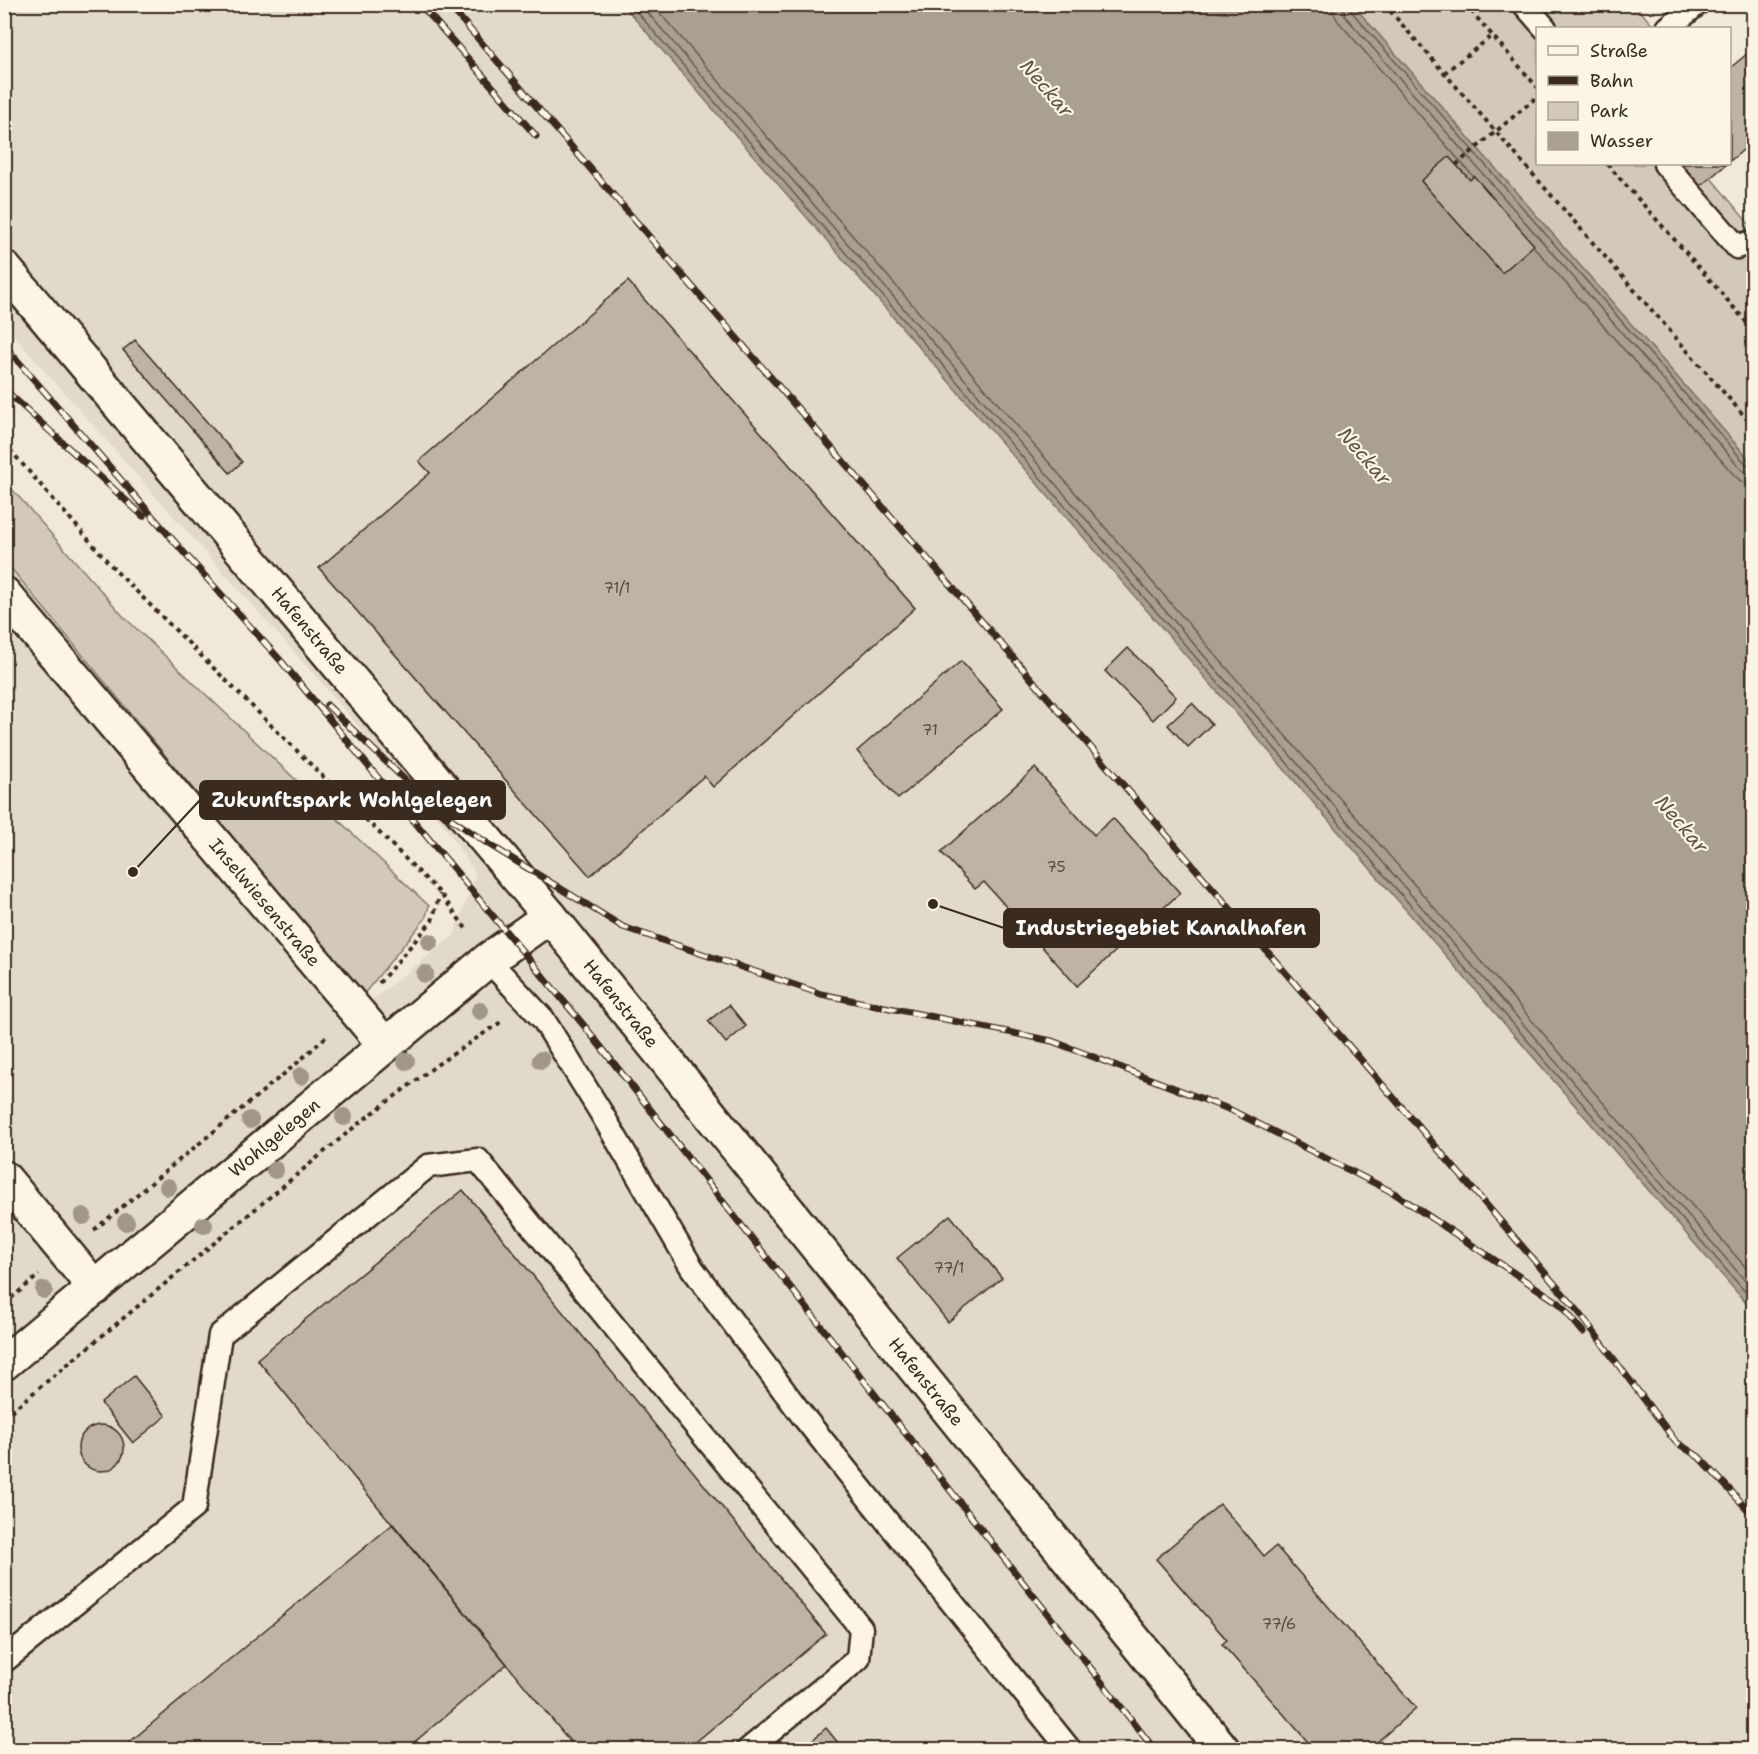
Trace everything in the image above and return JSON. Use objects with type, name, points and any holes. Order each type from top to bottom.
[{"type":"main road","name":"Hafenstraße","points":[[4,268],[550,916],[1223,1749]]},
{"type":"main road","name":"Inselwiesenstraße","points":[[4,594],[385,1045]]},
{"type":"main road","name":"Wohlgelegen","points":[[6,1358],[95,1288],[488,960],[550,916]]},
{"type":"main road","points":[[4,1178],[95,1288]]},
{"type":"lane","points":[[1524,4],[1544,27]]},
{"type":"lane","points":[[1669,27],[1697,4]]},
{"type":"lane","points":[[1666,165],[1737,247],[1754,241]]},
{"type":"lane","points":[[488,960],[543,1019],[692,1268],[802,1414],[1070,1749]]},
{"type":"lane","points":[[4,1661],[194,1507],[220,1335],[428,1166],[478,1160],[861,1628],[858,1659],[748,1749]]},
{"type":"path","points":[[1384,4],[1754,427]]},
{"type":"path","points":[[1465,4],[1536,86]]},
{"type":"path","points":[[1444,73],[1492,36]]},
{"type":"path","points":[[1456,165],[1536,98]]},
{"type":"path","points":[[1608,165],[1754,331]]},
{"type":"path","points":[[4,443],[116,571],[440,893],[488,960]]},
{"type":"path","points":[[4,1304],[296,1064],[355,1010],[432,921],[440,893]]},
{"type":"path","points":[[4,1417],[358,1124],[438,1064],[511,1016],[534,1009]]},
{"type":"shaded area","points":[[5,5],[623,5],[1753,1311],[1753,1749],[5,1749],[4,561],[363,995],[343,1023],[454,935],[476,874],[445,827],[323,685],[5,326]]},
{"type":"green space","points":[[1353,5],[1635,5],[1654,27],[1536,27],[1536,165],[1671,165],[1710,177],[1749,224],[1753,220],[1753,464]]},
{"type":"green space","points":[[4,480],[123,616],[429,906],[425,919],[363,995],[5,561]]},
{"type":"water","name":"Neckar","points":[[623,5],[1353,5],[1753,464],[1753,1311]]},
{"type":"building","points":[[1754,48],[1754,141],[1731,160],[1731,67]]},
{"type":"building","points":[[1449,157],[1470,180],[1474,176],[1534,245],[1502,273],[1421,181]]},
{"type":"building","points":[[1669,165],[1726,165],[1692,193]]},
{"type":"building","points":[[628,281],[915,608],[713,787],[704,776],[590,876],[319,568],[430,473],[419,461]]},
{"type":"building","points":[[135,340],[242,462],[230,473],[123,350]]},
{"type":"building","points":[[1128,648],[1176,697],[1153,720],[1105,671]]},
{"type":"building","points":[[961,661],[1003,709],[898,799],[857,751]]},
{"type":"building","points":[[1192,703],[1212,724],[1188,747],[1168,725]]},
{"type":"building","points":[[1035,768],[1094,835],[1113,818],[1180,893],[1077,986],[984,882],[975,889],[941,852]]},
{"type":"building","points":[[729,1005],[746,1026],[726,1043],[708,1021]]},
{"type":"building","points":[[463,1190],[826,1634],[686,1750],[577,1750],[257,1359]]},
{"type":"building","points":[[950,1215],[1002,1278],[948,1322],[897,1258]]},
{"type":"building","points":[[134,1376],[166,1416],[133,1443],[101,1403]]},
{"type":"building","points":[[101,1425],[117,1432],[124,1448],[117,1464],[101,1471],[85,1464],[78,1448],[85,1432]]},
{"type":"building","points":[[1220,1504],[1264,1556],[1276,1546],[1416,1708],[1368,1750],[1315,1750],[1222,1644],[1227,1640],[1156,1559]]},
{"type":"building","points":[[393,1524],[507,1664],[405,1750],[120,1750]]},
{"type":"building","points":[[826,1728],[844,1750],[801,1750]]},
{"type":"railway","points":[[420,4],[536,136]]},
{"type":"railway","points":[[448,4],[1578,1311],[1676,1442]]},
{"type":"railway","points":[[4,345],[281,661],[586,1028],[1155,1750]]},
{"type":"railway","points":[[4,389],[143,516]]},
{"type":"railway","points":[[327,705],[432,806],[490,845],[623,927],[821,994],[1052,1041],[1231,1110],[1394,1193],[1559,1303],[1583,1332]]},
{"type":"railway","points":[[1670,1435],[1676,1442],[1699,1457],[1754,1516]]},
{"type":"place","name":"Zukunftspark Wohlgelegen","points":[[133,872]]},
{"type":"place","name":"Industriegebiet Kanalhafen","points":[[933,904]]}]
